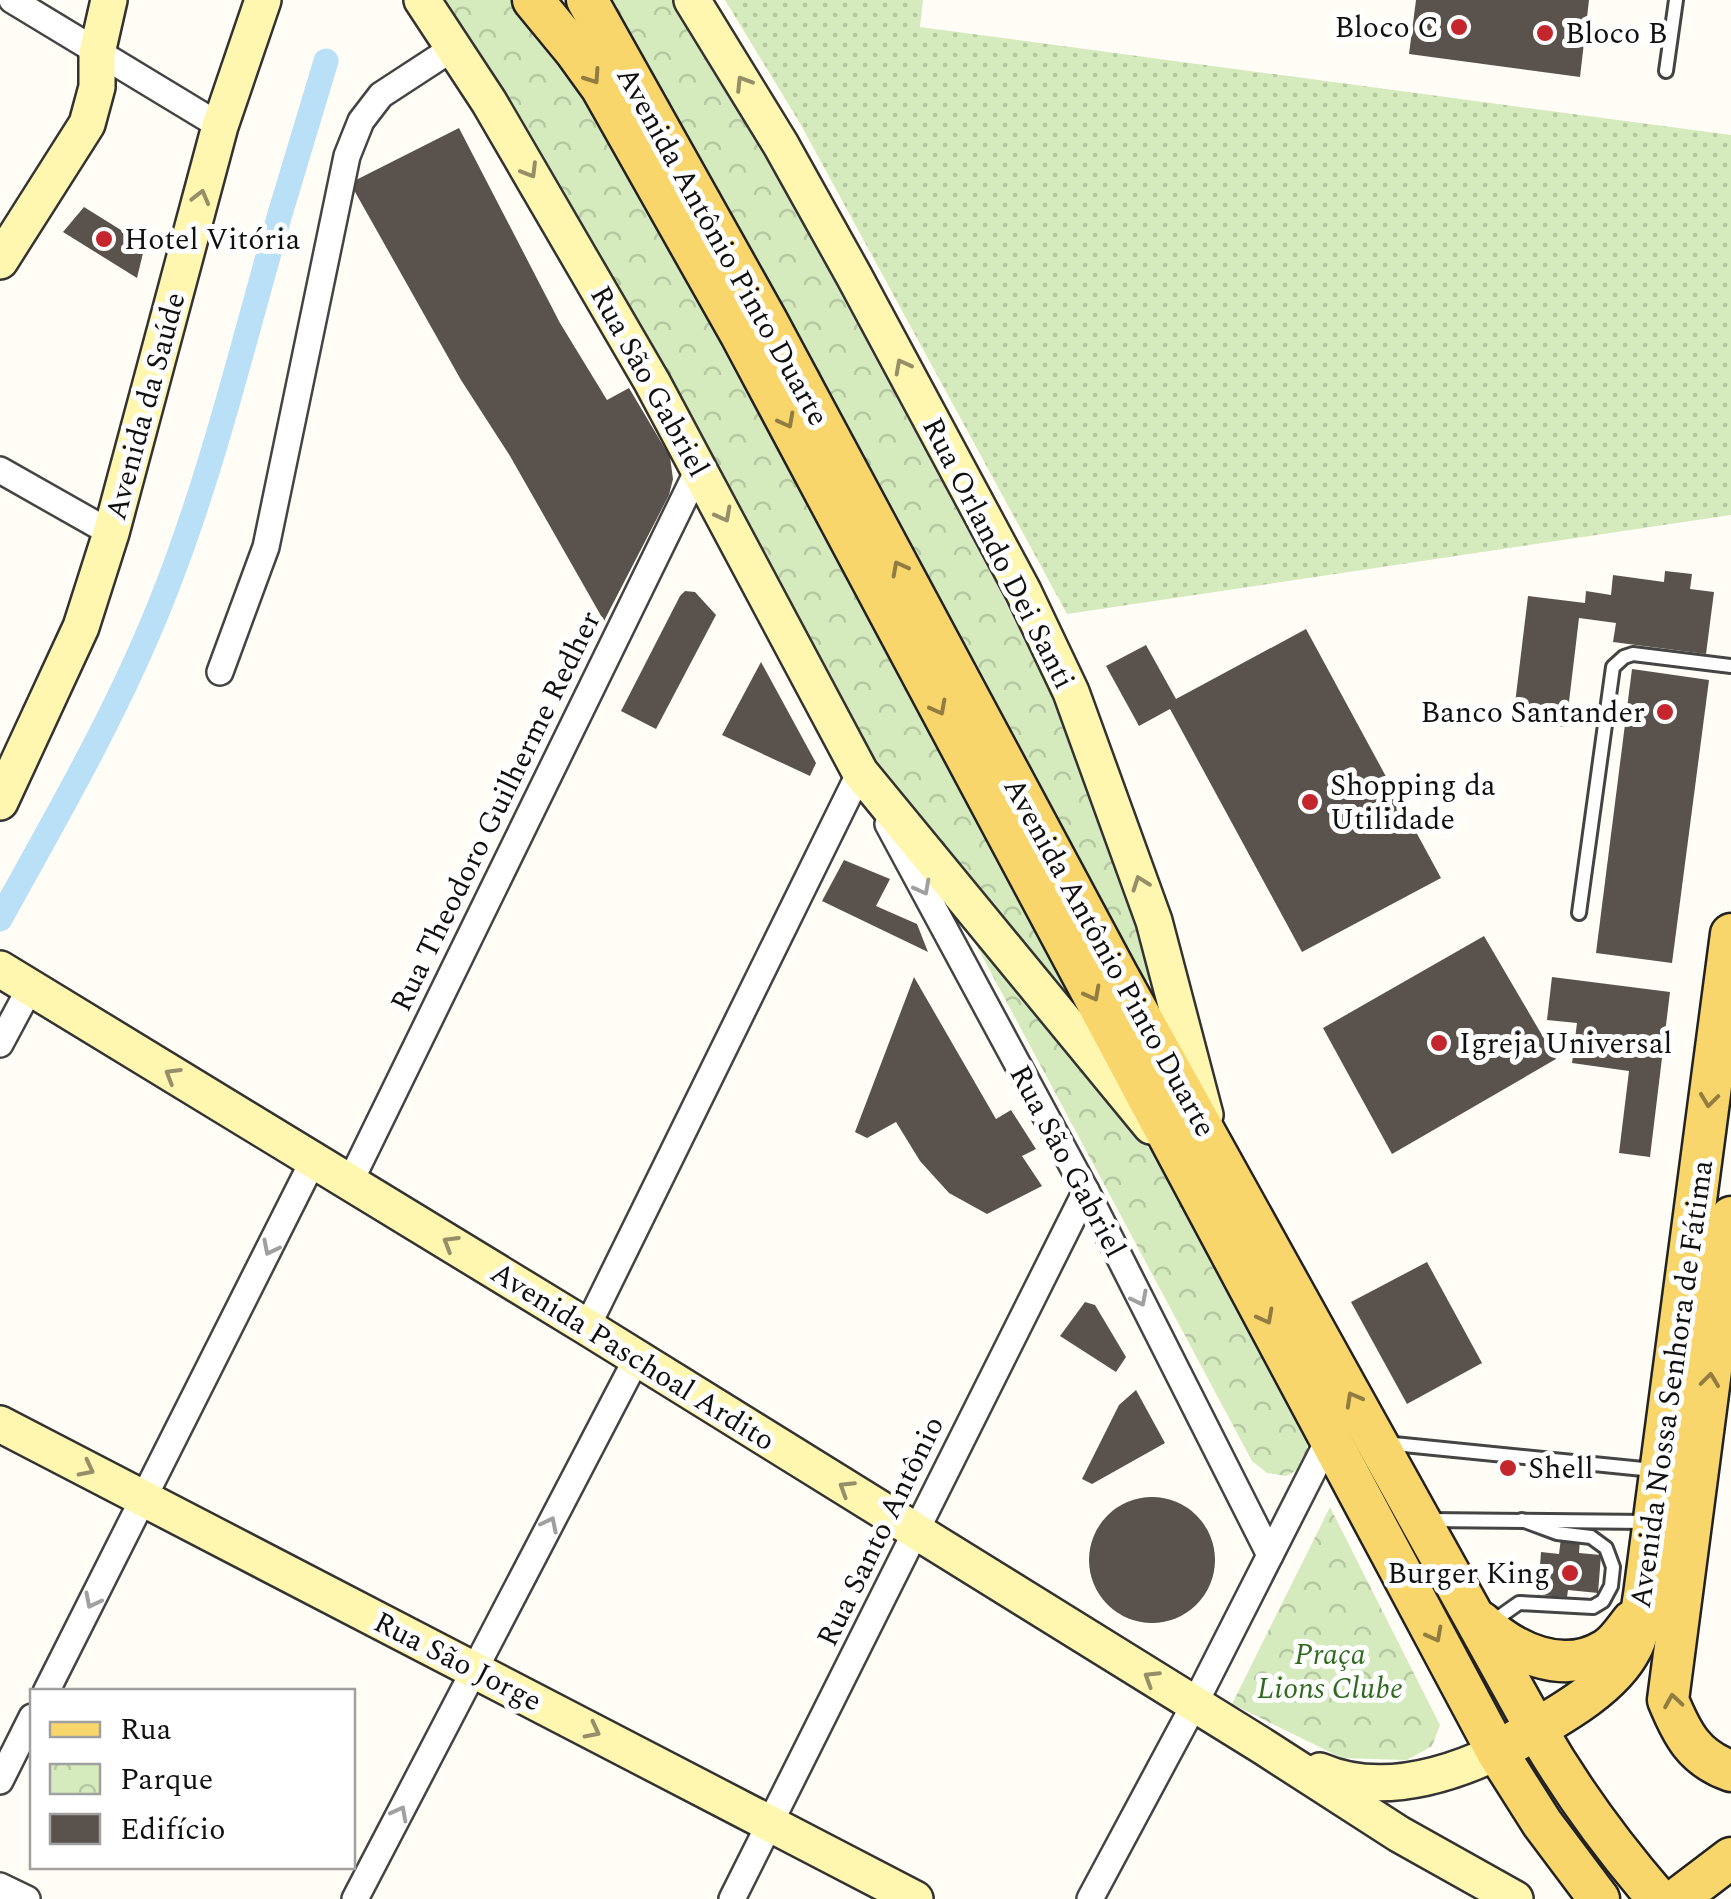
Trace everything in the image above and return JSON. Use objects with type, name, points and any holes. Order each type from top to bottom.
[{"type":"main road","points":[[0,261],[87,124],[97,88],[97,53],[109,0]]},
{"type":"main road","name":"Avenida da Saúde","points":[[0,802],[81,628],[111,533],[220,126],[263,0]]},
{"type":"main road","name":"Rua São Gabriel","points":[[422,0],[563,225],[699,468],[860,772],[1200,1157]]},
{"type":"main road","name":"Avenida Antônio Pinto Duarte","points":[[533,0],[600,87],[1200,1157],[1484,1624],[1536,1729],[1587,1811],[1658,1899]]},
{"type":"main road","name":"Avenida Antônio Pinto Duarte","points":[[587,0],[767,321],[1062,872],[1330,1437],[1497,1752],[1542,1823],[1599,1899]]},
{"type":"main road","name":"Rua Orlando Dei Santi","points":[[692,0],[781,144],[845,259],[1023,591],[1071,692],[1154,921],[1200,1157]]},
{"type":"main road","name":"Avenida Nossa Senhora de Fátima","points":[[1497,1752],[1596,1688],[1622,1664],[1633,1646],[1644,1595],[1672,1524],[1660,1471],[1731,934]]},
{"type":"main road","name":"Avenida Paschoal Ardito","points":[[0,969],[587,1327],[1399,1834],[1514,1899]]},
{"type":"main road","name":"Avenida Nossa Senhora de Fátima","points":[[1731,1217],[1672,1524],[1668,1700],[1680,1730],[1699,1754],[1731,1771]]},
{"type":"main road","name":"Rua São Jorge","points":[[0,1424],[915,1899]]},
{"type":"main road","points":[[1484,1624],[1515,1649],[1536,1657],[1582,1659],[1605,1650],[1621,1636],[1644,1595]]},
{"type":"main road","name":"Avenida Paschoal Ardito","points":[[1264,1747],[1332,1776],[1370,1784],[1439,1774],[1497,1752]]},
{"type":"main road","points":[[1677,1899],[1731,1858]]},
{"type":"street","points":[[12,0],[220,126]]},
{"type":"street","points":[[220,672],[266,547],[347,156],[361,121],[381,95],[453,48]]},
{"type":"street","name":"Rua Theodoro Guilherme Redher","points":[[350,1182],[699,468]]},
{"type":"street","points":[[0,470],[111,533]]},
{"type":"street","points":[[587,1327],[860,772]]},
{"type":"street","name":"Rua São Gabriel","points":[[860,772],[1086,1192],[1270,1555]]},
{"type":"street","points":[[0,1044],[30,988]]},
{"type":"street","points":[[48,1689],[314,1161]]},
{"type":"street","name":"Rua Santo Antônio","points":[[732,1899],[1086,1192]]},
{"type":"street","points":[[354,1899],[636,1358]]},
{"type":"street","points":[[1090,1899],[1330,1437]]},
{"type":"street","points":[[0,1781],[30,1722]]},
{"type":"street","points":[[0,1886],[27,1899]]},
{"type":"lane","points":[[1666,71],[1676,0]]},
{"type":"lane","points":[[1579,914],[1613,667],[1633,654],[1731,666]]},
{"type":"lane","points":[[1376,1442],[1660,1471]]},
{"type":"lane","points":[[1420,1520],[1672,1524]]},
{"type":"lane","points":[[1484,1624],[1518,1604],[1593,1607],[1603,1601],[1612,1586],[1613,1566],[1606,1548],[1592,1537],[1557,1533],[1522,1520]]},
{"type":"green space","points":[[439,0],[512,0],[554,50],[591,104],[1083,1005],[1073,1009],[868,753],[716,465],[576,215]]},
{"type":"green space","points":[[604,0],[673,0],[766,154],[1053,697],[1158,976],[1138,985]]},
{"type":"green space","points":[[725,0],[923,0],[920,27],[1731,135],[1731,515],[1067,614],[801,125]]},
{"type":"green space","points":[[973,939],[1173,1177],[1307,1438],[1307,1457],[1299,1469],[1286,1476],[1267,1473],[1252,1461]]},
{"type":"green space","name":"Praça Lions Clube","points":[[1330,1507],[1440,1725],[1432,1746],[1407,1760],[1342,1758],[1232,1704]]},
{"type":"building","points":[[1416,0],[1589,0],[1580,77],[1409,54]]},
{"type":"building","points":[[459,128],[560,323],[607,400],[629,388],[670,457],[673,479],[669,495],[604,621],[350,183]]},
{"type":"building","name":"Hotel Vitória","points":[[84,207],[145,245],[137,278],[63,232]]},
{"type":"building","points":[[1665,571],[1692,574],[1690,589],[1714,592],[1706,654],[1613,642],[1616,623],[1579,618],[1566,727],[1513,720],[1528,596],[1585,603],[1586,591],[1611,595],[1613,575],[1664,582]]},
{"type":"building","points":[[685,591],[695,592],[716,615],[656,729],[621,711]]},
{"type":"building","name":"Shopping da Utilidade","points":[[1306,629],[1441,878],[1302,952],[1170,709],[1139,726],[1106,666],[1146,645],[1176,699]]},
{"type":"building","points":[[761,662],[816,763],[810,776],[722,735]]},
{"type":"building","points":[[1632,669],[1709,680],[1672,963],[1596,953]]},
{"type":"building","points":[[844,860],[890,879],[876,906],[917,924],[928,952],[822,901]]},
{"type":"building","name":"Igreja Universal","points":[[1484,936],[1556,1059],[1392,1154],[1323,1028]]},
{"type":"building","points":[[914,977],[996,1119],[1011,1110],[1036,1149],[1022,1156],[1042,1186],[987,1214],[949,1193],[920,1161],[896,1122],[867,1138],[855,1132]]},
{"type":"building","points":[[1552,977],[1670,992],[1650,1157],[1619,1153],[1629,1071],[1572,1063],[1577,1023],[1547,1020]]},
{"type":"building","points":[[1427,1262],[1482,1363],[1407,1404],[1351,1302]]},
{"type":"building","points":[[1085,1302],[1095,1305],[1126,1357],[1116,1372],[1060,1336]]},
{"type":"building","points":[[1136,1390],[1165,1443],[1092,1484],[1082,1479],[1119,1405]]},
{"type":"building","points":[[1152,1497],[1176,1502],[1196,1516],[1210,1536],[1215,1560],[1210,1584],[1196,1604],[1176,1618],[1152,1623],[1128,1618],[1108,1604],[1094,1584],[1089,1560],[1094,1536],[1108,1516],[1128,1502]]},
{"type":"building","name":"Burger King","points":[[1561,1538],[1580,1540],[1579,1553],[1601,1555],[1598,1593],[1568,1590],[1567,1597],[1538,1595],[1541,1552],[1559,1554]]},
{"type":"waterway","points":[[0,919],[107,722],[180,553],[212,457],[326,61]]},
{"type":"place","name":"Bloco C","points":[[1459,27]]},
{"type":"place","name":"Bloco B","points":[[1545,33]]},
{"type":"place","name":"Hotel Vitória","points":[[104,239]]},
{"type":"place","name":"Banco Santander","points":[[1665,712]]},
{"type":"place","name":"Shopping da Utilidade","points":[[1310,802]]},
{"type":"place","name":"Igreja Universal","points":[[1439,1043]]},
{"type":"place","name":"Shell","points":[[1508,1468]]},
{"type":"place","name":"Burger King","points":[[1570,1573]]}]
